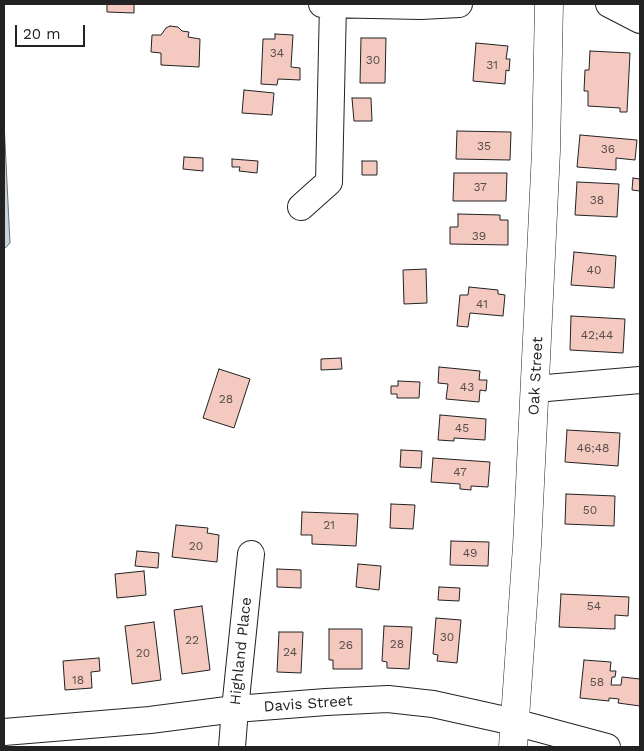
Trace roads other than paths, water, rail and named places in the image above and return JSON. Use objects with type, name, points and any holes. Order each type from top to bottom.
[{"type":"main road","name":"Oak Street","points":[[513,734],[527,546],[535,389],[546,151],[549,4]]},
{"type":"street","points":[[322,4],[421,6],[459,4]]},
{"type":"street","points":[[301,207],[329,182],[333,4]]},
{"type":"street","points":[[608,4],[640,20]]},
{"type":"street","points":[[535,389],[640,380]]},
{"type":"street","name":"Highland Place","points":[[232,747],[251,554]]},
{"type":"street","name":"Davis Street","points":[[4,732],[150,720],[235,709],[388,699],[433,704],[513,734],[607,747]]}]
